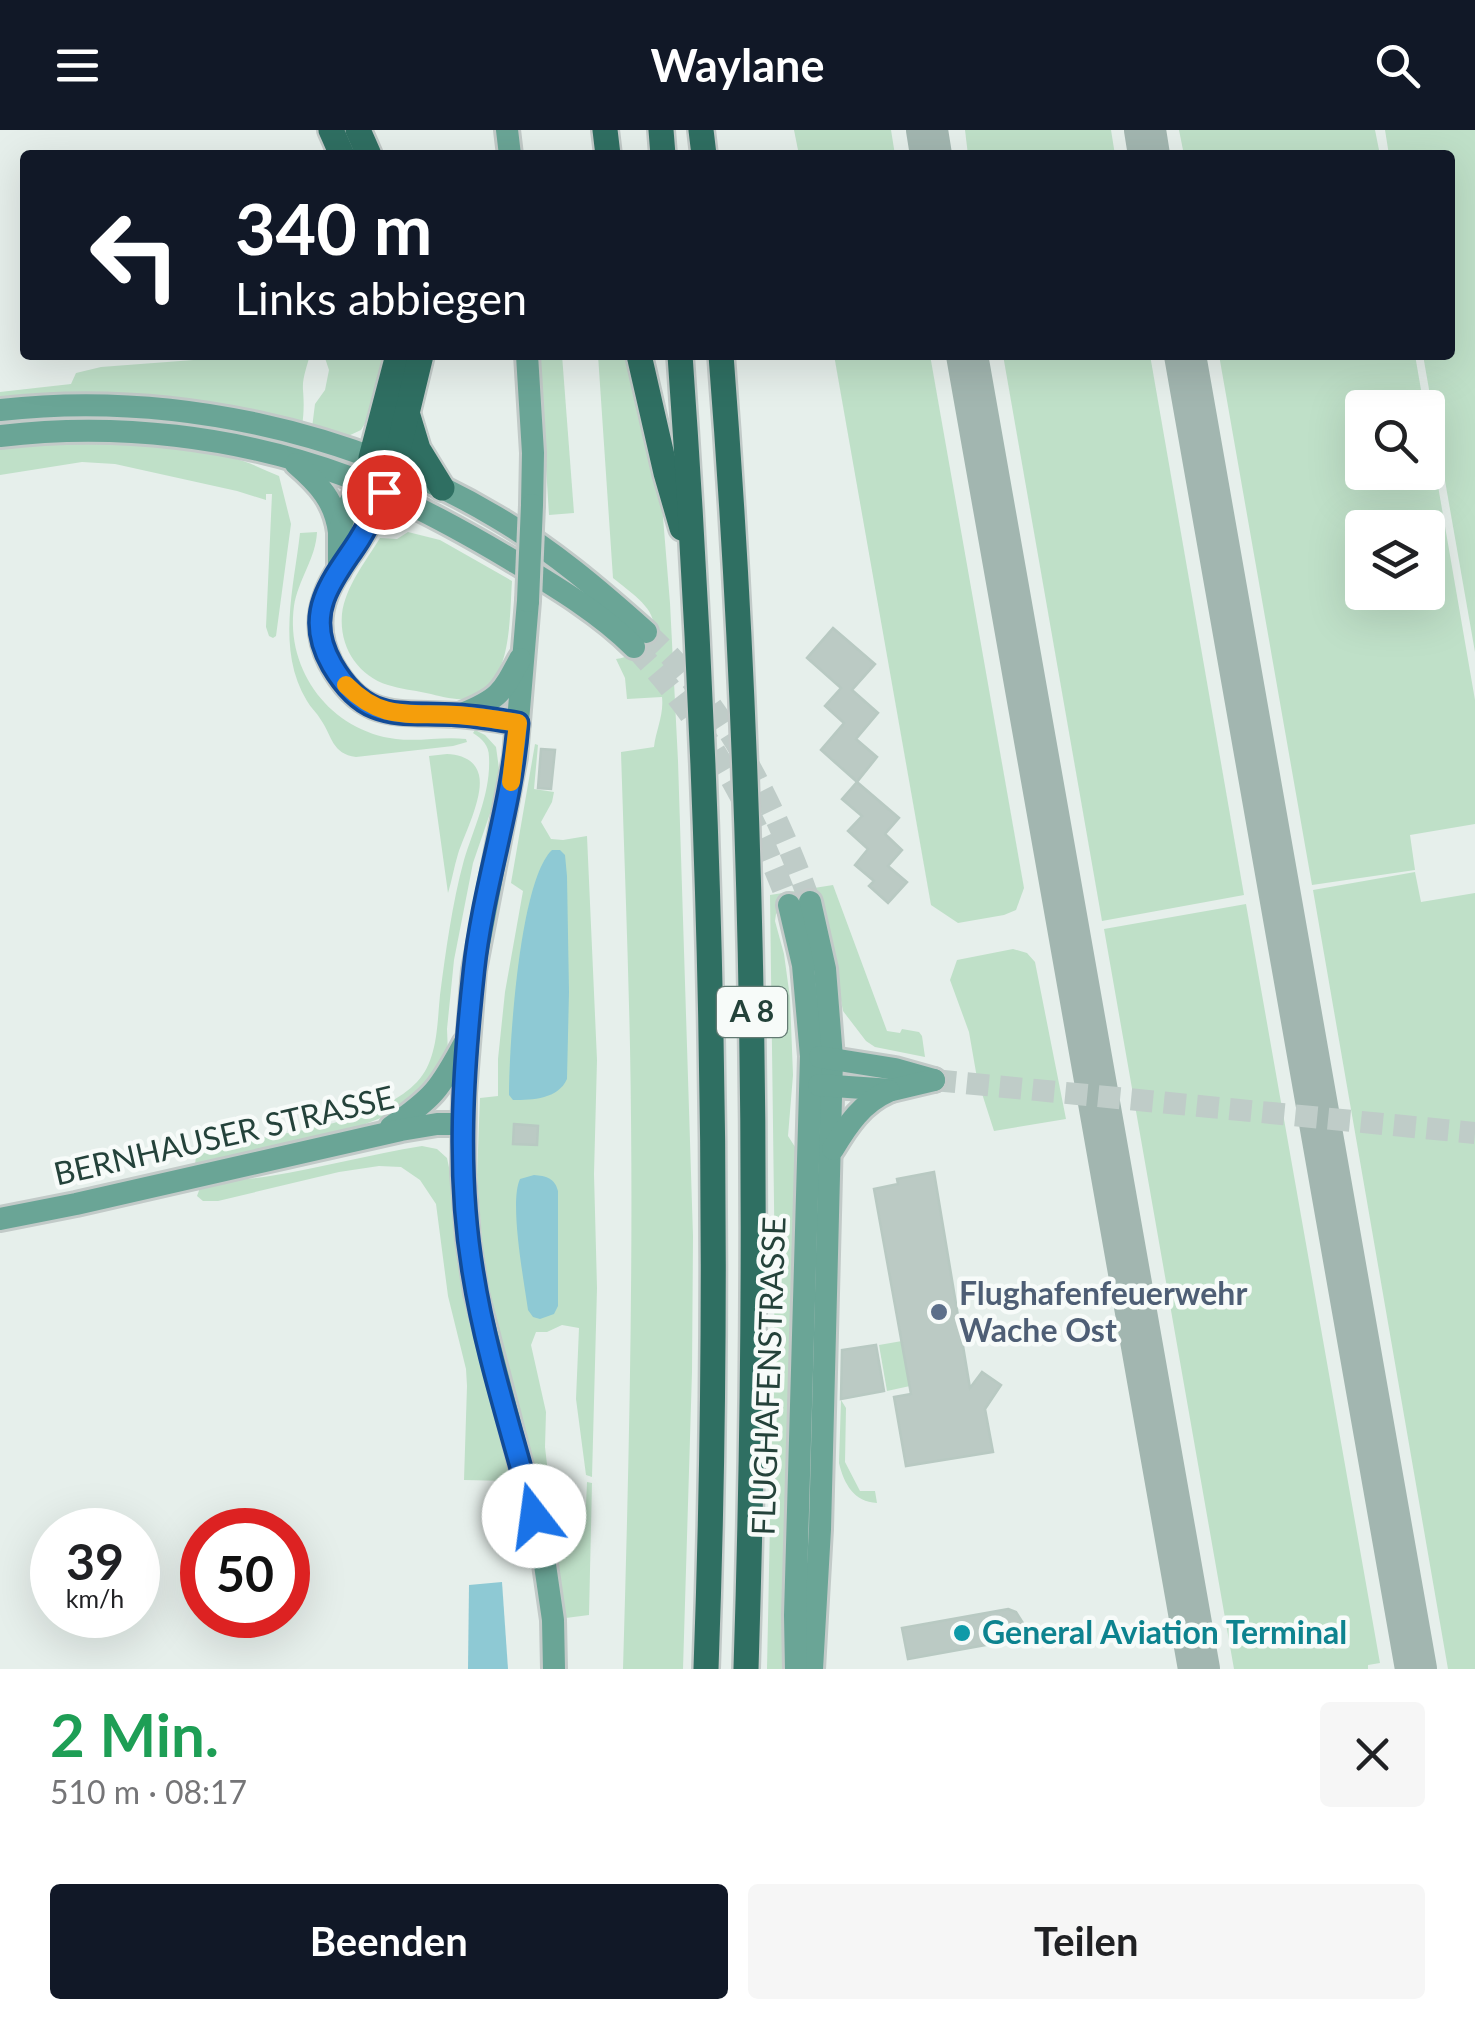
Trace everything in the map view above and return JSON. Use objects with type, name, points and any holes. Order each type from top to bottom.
[{"type":"highway","points":[[383,462],[397,360]]},
{"type":"highway","points":[[383,462],[407,416],[420,360]]},
{"type":"highway","points":[[641,360],[666,474],[695,570]]},
{"type":"highway","name":"A 8","points":[[680,360],[705,778],[713,1115],[713,1362],[706,1669]]},
{"type":"highway","name":"A 8","points":[[720,360],[739,656],[752,1018],[753,1388],[746,1669]]},
{"type":"highway","points":[[407,416],[418,449],[442,488]]},
{"type":"main road","points":[[527,360],[532,428],[528,601],[507,808],[475,956],[463,1124],[464,1206],[473,1276],[488,1344],[543,1551],[553,1620],[554,1669]]},
{"type":"main road","points":[[0,410],[88,405],[179,411],[268,426],[383,462],[442,488],[548,551],[596,588],[640,640],[608,625],[537,575],[456,528],[373,488],[290,458],[190,438],[126,431],[75,430],[0,436]]},
{"type":"main road","points":[[290,458],[326,494],[336,516],[339,570]]},
{"type":"main road","points":[[383,462],[373,488],[372,518],[324,600],[320,626],[324,650],[342,680],[363,700],[384,711],[518,723]]},
{"type":"main road","points":[[339,532],[345,513],[373,488]]},
{"type":"main road","points":[[459,715],[498,696],[524,652]]},
{"type":"main road","points":[[799,903],[825,969],[821,1085],[892,1090]]},
{"type":"main road","points":[[379,1135],[435,1093],[468,1037]]},
{"type":"main road","points":[[822,1057],[934,1080],[873,1099],[862,1108],[831,1152]]},
{"type":"main road","name":"FLUGHAFENSTRASSE","points":[[812,1669],[831,1152],[821,1085]]},
{"type":"main road","name":"FLUGHAFENSTRASSE","points":[[796,1669],[795,1588],[821,1085]]},
{"type":"main road","name":"BERNHAUSER STRASSE","points":[[0,1218],[426,1125],[463,1124]]},
{"type":"green space","points":[[794,130],[891,130],[894,150],[798,150]]},
{"type":"green space","points":[[965,130],[1111,130],[1114,150],[967,150]]},
{"type":"green space","points":[[1179,130],[1375,130],[1379,150],[1183,150]]},
{"type":"green space","points":[[1385,130],[1475,130],[1475,652],[1445,481],[1445,390],[1429,390],[1424,360],[1455,360],[1455,150],[1388,150]]},
{"type":"green space","points":[[193,360],[309,360],[303,381],[302,426],[0,400],[0,392],[71,384],[76,373],[101,367]]},
{"type":"green space","points":[[326,360],[382,360],[367,420],[361,430],[346,437],[312,428],[315,404],[325,390],[329,370]]},
{"type":"green space","points":[[539,360],[562,360],[574,513],[549,515]]},
{"type":"green space","points":[[598,360],[631,360],[662,505],[678,761],[693,1236],[683,1669],[623,1669],[631,1203],[621,752],[654,747],[662,697],[627,699],[625,678],[616,659],[643,647],[654,624],[646,606],[613,578]]},
{"type":"green space","points":[[835,360],[931,360],[1024,888],[1016,910],[1004,915],[958,923],[931,905]]},
{"type":"green space","points":[[1004,360],[1151,360],[1244,895],[1102,921]]},
{"type":"green space","points":[[1220,360],[1416,360],[1421,390],[1345,390],[1345,490],[1439,490],[1442,510],[1345,510],[1345,610],[1445,610],[1445,526],[1475,700],[1475,824],[1410,835],[1415,870],[1312,885]]},
{"type":"green space","points":[[87,442],[206,452],[243,461],[279,476],[291,524],[276,636],[269,636],[266,627],[272,494],[266,494],[266,500],[115,464],[82,462],[0,475],[0,448]]},
{"type":"green space","points":[[317,532],[314,551],[296,596],[293,630],[305,675],[317,694],[351,724],[373,734],[414,740],[457,738],[467,742],[356,757],[342,752],[334,743],[298,681],[290,640],[291,596],[300,533]]},
{"type":"green space","points":[[408,532],[440,540],[512,581],[504,658],[494,679],[471,698],[455,699],[388,685],[359,667],[347,648],[342,614],[352,584],[380,538],[397,539]]},
{"type":"green space","points":[[475,730],[496,747],[500,776],[473,863],[454,960],[448,1054],[436,1082],[391,1114],[350,1130],[195,1165],[196,1156],[209,1148],[319,1127],[375,1109],[398,1097],[424,1073],[435,1041],[456,893],[487,784],[489,753],[473,733]]},
{"type":"green space","points":[[535,744],[538,745],[534,789],[554,792],[541,822],[551,839],[587,836],[597,1060],[592,1477],[586,1475],[576,1399],[579,1328],[562,1325],[536,1332],[531,1345],[546,1412],[545,1447],[554,1526],[585,1529],[587,1482],[592,1483],[589,1615],[558,1619],[532,1470],[492,1307],[483,1255],[477,1175],[480,1098],[498,1096],[505,992],[523,891],[511,883]]},
{"type":"green space","points":[[447,754],[471,762],[480,784],[448,893],[429,756]]},
{"type":"green space","points":[[1415,872],[1421,902],[1475,893],[1475,1669],[1448,1669],[1313,890]]},
{"type":"green space","points":[[833,885],[887,1031],[919,1032],[925,1057],[875,1047],[866,1041],[843,1011],[823,905],[811,900],[783,907],[775,921],[790,998],[793,1075],[788,1136],[797,1150],[789,1669],[767,1669],[775,1279],[770,895]]},
{"type":"green space","points":[[1246,904],[1380,1663],[1368,1665],[1368,1669],[1234,1669],[1104,929]]},
{"type":"green space","points":[[1013,949],[1027,953],[1035,962],[1066,1119],[994,1131],[977,1078],[969,1032],[950,980],[957,960]]},
{"type":"green space","points":[[422,1146],[437,1149],[447,1158],[466,1309],[516,1481],[464,1480],[466,1369],[448,1296],[436,1204],[420,1180],[401,1167],[379,1166],[218,1201],[203,1201],[197,1196],[201,1185],[289,1173]]},
{"type":"green space","points":[[902,1341],[910,1386],[887,1391],[879,1345]]},
{"type":"green space","points":[[841,1400],[846,1408],[845,1462],[860,1491],[875,1491],[877,1503],[856,1495],[841,1471]]},
{"type":"water","points":[[552,850],[565,855],[567,876],[567,1079],[551,1094],[513,1100],[509,1095],[511,1041],[518,966],[531,895]]},
{"type":"water","points":[[534,1175],[549,1178],[558,1191],[558,1306],[554,1314],[540,1319],[528,1310],[516,1205],[520,1179]]},
{"type":"water","points":[[502,1582],[508,1669],[468,1669],[469,1585]]},
{"type":"building","points":[[833,628],[875,664],[852,690],[878,713],[856,739],[877,757],[857,782],[821,750],[844,723],[825,706],[841,688],[807,658]]},
{"type":"building","points":[[541,749],[555,750],[551,789],[538,788]]},
{"type":"building","points":[[857,782],[899,818],[885,834],[902,850],[888,866],[907,882],[888,903],[869,886],[874,881],[855,865],[868,849],[848,831],[862,816],[842,799]]},
{"type":"building","points":[[514,1124],[538,1126],[537,1145],[513,1144]]},
{"type":"building","points":[[934,1172],[970,1388],[982,1372],[1001,1385],[985,1409],[993,1452],[906,1466],[894,1397],[911,1394],[874,1189],[898,1184],[897,1179]]},
{"type":"building","points":[[876,1345],[884,1391],[841,1399],[842,1350]]},
{"type":"building","name":"General Aviation Terminal","points":[[1008,1609],[1016,1612],[1023,1623],[1023,1630],[1013,1640],[908,1659],[902,1628]]},
{"type":"taxiway","points":[[927,130],[930,150]]},
{"type":"taxiway","points":[[1145,130],[1148,150]]},
{"type":"taxiway","points":[[968,360],[1199,1669]]},
{"type":"taxiway","points":[[1186,360],[1416,1669]]},
{"type":"tunnel","points":[[646,632],[700,691],[744,757],[780,828],[810,902]]},
{"type":"tunnel","points":[[634,647],[683,705],[725,768],[760,835],[789,905]]},
{"type":"tunnel","points":[[934,1080],[1475,1133]]},
{"type":"slow traffic","points":[[346,685],[379,710],[518,723],[511,782]]},
{"type":"place","name":"Flughafenfeuerwehr Wache Ost","points":[[939,1312]]},
{"type":"place","name":"General Aviation Terminal","points":[[962,1633]]},
{"type":"route","points":[[384,492],[330,584],[321,608],[320,635],[335,670],[355,694],[384,711],[518,723],[507,808],[478,939],[462,1140],[466,1222],[476,1293],[534,1516]]}]
